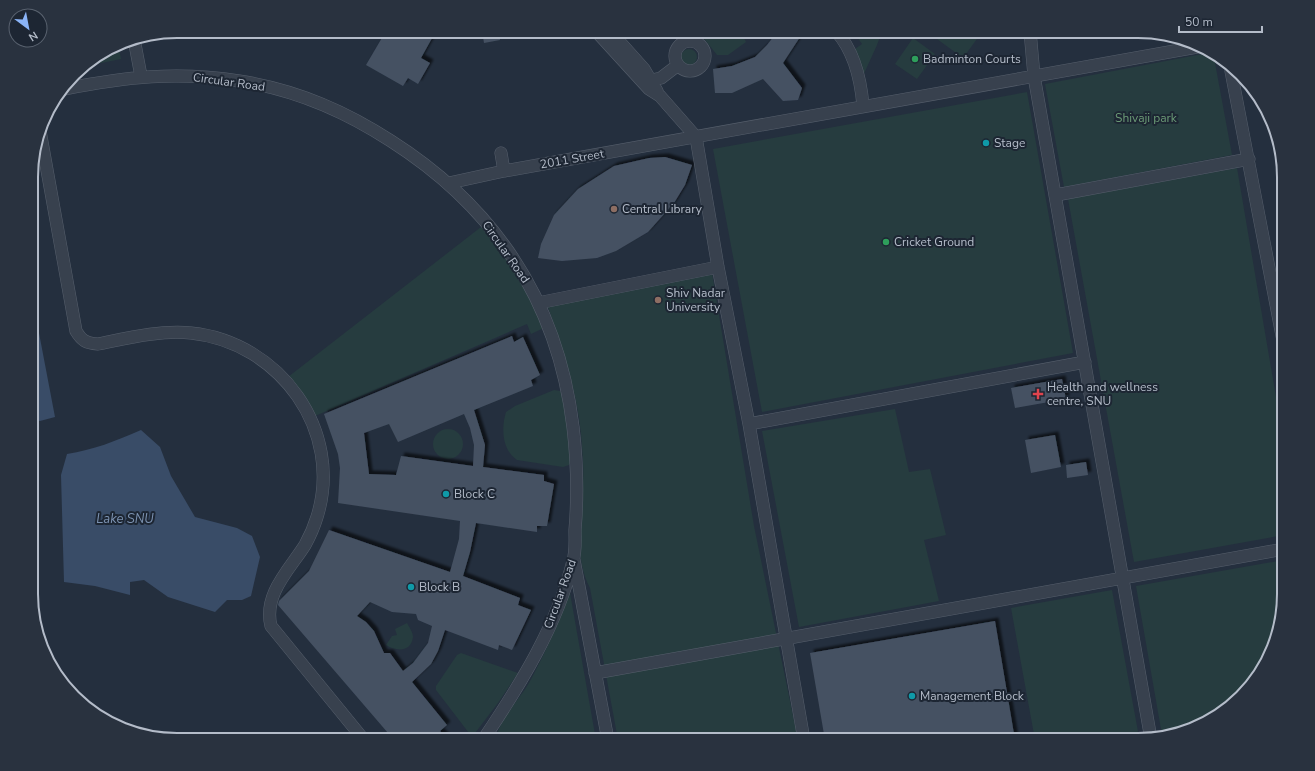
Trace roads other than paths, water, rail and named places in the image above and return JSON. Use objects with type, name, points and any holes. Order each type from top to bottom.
[{"type":"street","points":[[602,38],[649,89],[660,96]]},
{"type":"street","points":[[616,38],[652,80],[660,96],[663,107],[696,137],[718,267],[749,424],[803,733]]},
{"type":"street","points":[[842,38],[852,57],[861,88],[863,106]]},
{"type":"street","points":[[1031,38],[1034,76],[1150,733]]},
{"type":"street","points":[[135,45],[141,76]]},
{"type":"street","name":"2011 Street","points":[[450,183],[504,171],[1189,48]]},
{"type":"street","points":[[652,80],[661,78],[678,65]]},
{"type":"street","points":[[1232,75],[1277,309]]},
{"type":"street","name":"Circular Road","points":[[71,87],[141,76],[195,76],[239,81],[300,96],[353,117],[416,156],[450,183],[497,235],[517,263],[538,302],[549,327],[569,393],[576,459],[574,558],[552,618],[526,673],[487,733]]},
{"type":"street","points":[[42,144],[76,331],[81,339],[87,344],[98,344],[163,333],[191,333],[214,337],[250,352],[268,364],[294,390],[314,423],[323,455],[324,485],[313,529],[306,544],[278,584],[273,596],[268,617],[271,626],[358,733]]},
{"type":"street","points":[[501,153],[504,171]]},
{"type":"street","points":[[1056,195],[1249,159]]},
{"type":"street","points":[[538,302],[718,267]]},
{"type":"street","points":[[749,424],[1085,362]]},
{"type":"street","points":[[596,673],[1277,550]]},
{"type":"street","points":[[574,558],[607,733]]},
{"type":"water","points":[[38,333],[55,417],[38,420]]},
{"type":"water","name":"Lake SNU","points":[[141,430],[160,447],[171,476],[195,517],[237,528],[252,536],[260,557],[251,596],[242,600],[227,600],[215,612],[168,597],[144,580],[130,582],[130,595],[95,586],[64,582],[61,475],[67,454],[104,445]]},
{"type":"place","name":"Badminton Courts","points":[[915,59]]},
{"type":"place","name":"Stage","points":[[986,143]]},
{"type":"place","name":"Central Library","points":[[614,209]]},
{"type":"place","name":"Cricket Ground","points":[[886,242]]},
{"type":"place","name":"Shiv Nadar University","points":[[658,300]]},
{"type":"place","name":"Health and wellness centre, SNU","points":[[1038,394]]},
{"type":"place","name":"Block C","points":[[446,494]]},
{"type":"place","name":"Block B","points":[[411,587]]},
{"type":"place","name":"Management Block","points":[[912,696]]},
{"type":"park label","name":"Shivaji park","points":[[1146,118]]}]
